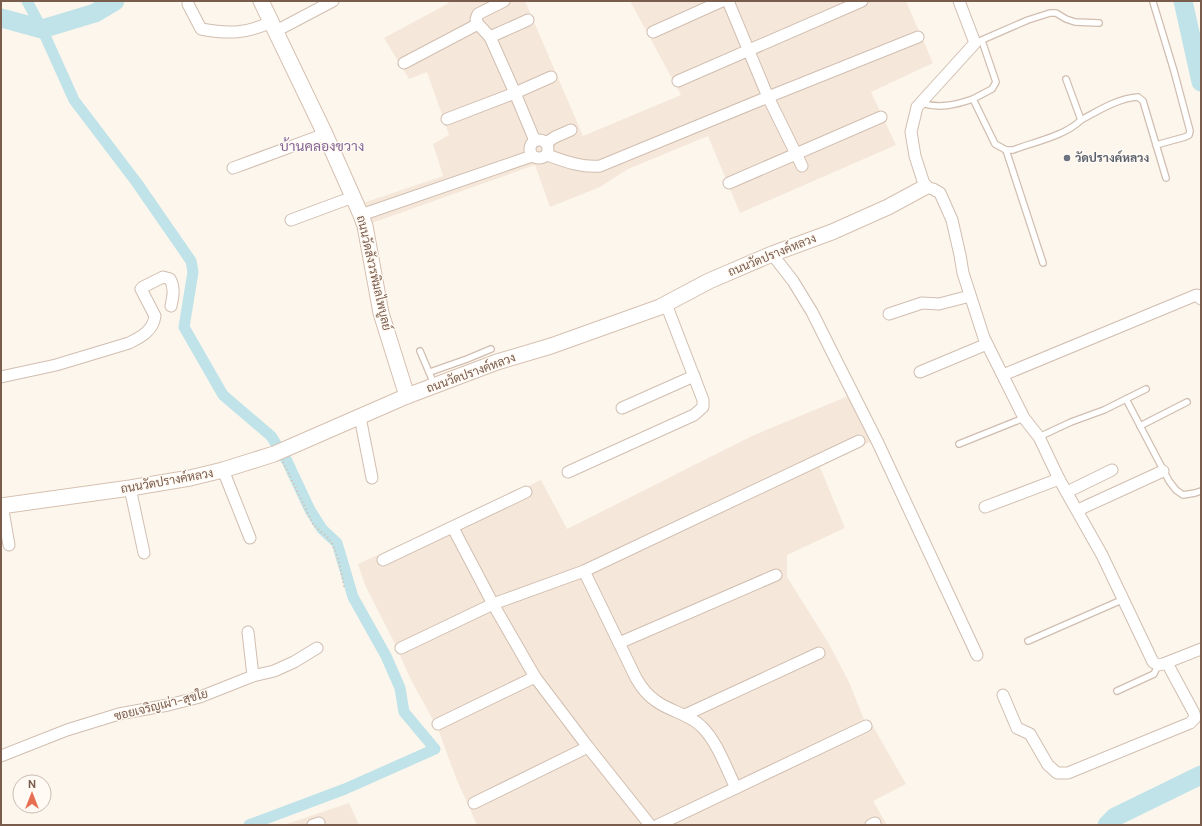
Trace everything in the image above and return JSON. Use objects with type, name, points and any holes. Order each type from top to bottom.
[{"type":"street","name":"ถนนวัดสังวรพิมลไพบูลย์","points":[[261,1],[325,134],[361,215],[365,226],[381,313],[407,396]]},
{"type":"street","points":[[188,4],[201,29],[243,32],[273,26],[333,1]]},
{"type":"street","points":[[504,1],[478,14],[476,19],[478,24],[490,37],[535,141]]},
{"type":"street","points":[[653,32],[722,1]]},
{"type":"street","points":[[728,1],[768,97],[802,166]]},
{"type":"street","points":[[678,81],[862,1]]},
{"type":"street","points":[[959,1],[978,42],[917,108],[911,132],[914,156],[925,187],[940,193],[952,220],[963,273],[987,344],[1024,418],[1039,437],[1059,478],[1102,555],[1153,662],[1162,664],[1201,649]]},
{"type":"street","points":[[490,37],[528,20]]},
{"type":"street","points":[[404,63],[478,24]]},
{"type":"street","points":[[547,155],[572,163],[600,166],[768,97],[918,38]]},
{"type":"street","points":[[447,119],[515,93],[551,77]]},
{"type":"street","points":[[729,183],[881,117]]},
{"type":"street","points":[[546,143],[571,130]]},
{"type":"street","points":[[233,168],[325,134]]},
{"type":"street","points":[[539,140],[546,143],[548,147],[547,155],[544,158],[539,159],[532,156],[530,148],[535,141],[539,140]]},
{"type":"street","points":[[361,215],[532,156]]},
{"type":"street","name":"ถนนวัดปรางค์หลวง","points":[[2,505],[130,488],[223,470],[275,453],[407,396],[497,362],[551,346],[666,304],[709,281],[772,254],[832,232],[888,207],[925,187]]},
{"type":"street","points":[[291,220],[353,197]]},
{"type":"street","points":[[772,254],[793,281],[812,312],[878,443],[977,655]]},
{"type":"street","points":[[1,377],[56,364],[129,343],[140,337],[150,330],[155,316],[141,289],[142,287],[163,277],[170,280],[172,283],[174,296],[171,306]]},
{"type":"street","points":[[889,314],[922,303],[939,304],[970,296]]},
{"type":"street","points":[[1003,375],[1194,296],[1201,299]]},
{"type":"street","points":[[568,472],[694,415],[703,407],[703,400],[666,304]]},
{"type":"street","points":[[920,372],[987,344]]},
{"type":"street","points":[[622,408],[694,376]]},
{"type":"street","points":[[360,417],[372,478]]},
{"type":"street","points":[[402,648],[494,604],[584,572],[859,441]]},
{"type":"street","points":[[223,470],[250,538]]},
{"type":"street","points":[[1067,492],[1112,470]]},
{"type":"street","points":[[1078,510],[1163,471]]},
{"type":"street","points":[[986,508],[1059,478]]},
{"type":"street","points":[[130,488],[144,552]]},
{"type":"street","points":[[383,560],[526,492]]},
{"type":"street","points":[[2,505],[9,545]]},
{"type":"street","points":[[453,528],[535,676],[588,747],[650,825]]},
{"type":"street","points":[[584,572],[643,690],[656,702],[685,715],[700,725],[710,736],[736,788]]},
{"type":"street","points":[[619,643],[776,575]]},
{"type":"street","points":[[248,632],[253,676]]},
{"type":"street","name":"ซอยเจริญเผ่า-สุขใย","points":[[1,756],[67,730],[119,714],[168,705],[200,697],[253,676],[274,671],[317,648]]},
{"type":"street","points":[[685,715],[819,652]]},
{"type":"street","points":[[1004,696],[1017,728],[1030,734],[1048,765],[1057,773],[1068,773],[1190,723],[1195,718],[1194,713],[1162,664]]},
{"type":"street","points":[[438,724],[535,676]]},
{"type":"street","points":[[658,825],[866,726]]},
{"type":"street","points":[[474,803],[588,747]]},
{"type":"lane","points":[[1153,2],[1190,131],[1189,135],[1185,137],[1156,145]]},
{"type":"lane","points":[[921,103],[932,107],[942,107],[961,103],[973,99],[992,88],[996,82],[978,42],[1028,20],[1050,13],[1056,13],[1075,22],[1099,24]]},
{"type":"lane","points":[[1066,78],[1081,120]]},
{"type":"lane","points":[[973,99],[995,144],[1006,150],[1013,150],[1076,125],[1081,120],[1121,101],[1132,97],[1138,97],[1143,101],[1166,178]]},
{"type":"lane","points":[[1006,150],[1042,263]]},
{"type":"lane","points":[[430,372],[467,360],[491,349]]},
{"type":"lane","points":[[420,351],[430,372],[434,386]]},
{"type":"lane","points":[[1039,437],[1071,422],[1104,410],[1146,389]]},
{"type":"lane","points":[[1126,399],[1163,471],[1176,490],[1183,495],[1201,491]]},
{"type":"lane","points":[[1140,426],[1187,402]]},
{"type":"lane","points":[[959,444],[1024,418]]},
{"type":"lane","points":[[1028,641],[1124,599]]},
{"type":"lane","points":[[1117,691],[1154,674],[1162,664]]},
{"type":"path","points":[[275,453],[276,459],[280,457],[313,524],[329,539],[340,565],[344,587]]},
{"type":"shaded area","points":[[450,1],[525,1],[583,136],[681,95],[630,1],[906,1],[933,63],[871,92],[896,145],[740,213],[708,136],[628,169],[600,187],[550,207],[535,165],[369,224],[363,203],[443,176],[433,144],[449,135],[427,72],[409,79],[384,38]]},
{"type":"shaded area","points":[[853,394],[876,439],[820,467],[845,528],[787,555],[787,577],[829,644],[849,682],[865,722],[870,721],[906,784],[873,801],[887,825],[477,825],[456,778],[438,729],[411,680],[393,640],[365,585],[358,564],[541,480],[567,529],[752,436]]},
{"type":"shaded area","points":[[349,803],[359,825],[284,825]]},
{"type":"waterway","points":[[27,1],[42,29],[74,100],[137,183],[191,261],[193,272],[184,327],[223,395],[271,436],[287,461],[310,510],[322,529],[337,543],[353,597],[386,656],[400,688],[404,712],[435,749],[345,789],[249,825]]},
{"type":"waterway","points":[[1,18],[42,29],[95,13],[115,1]]},
{"type":"waterway","points":[[1183,1],[1201,82]]},
{"type":"waterway","points":[[1107,825],[1115,817],[1201,775]]},
{"type":"place","name":"วัดปรางค์หลวง","points":[[1067,158]]},
{"type":"district","name":"บ้านคลองขวาง","points":[[322,146]]}]
